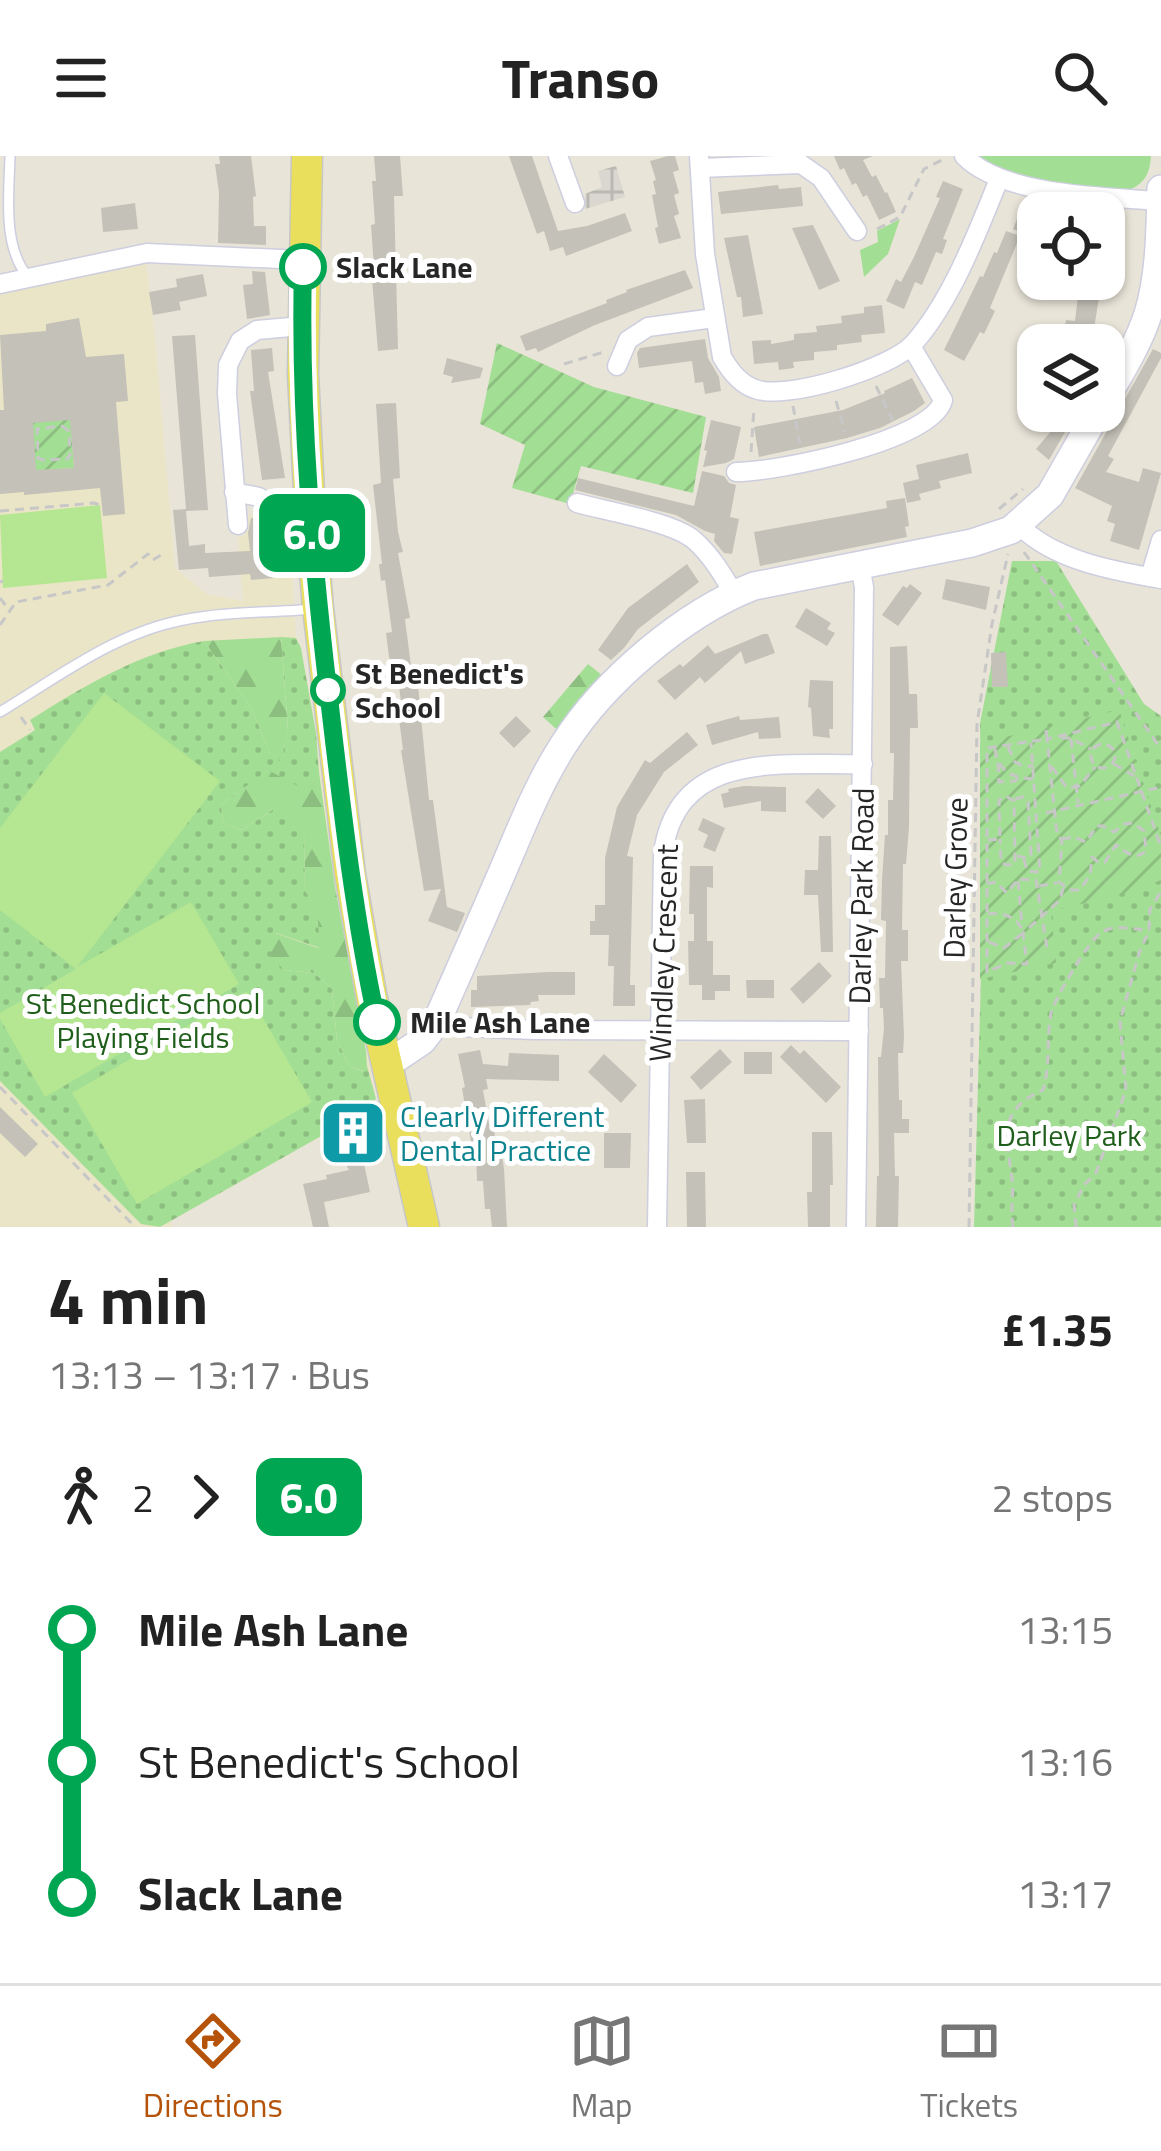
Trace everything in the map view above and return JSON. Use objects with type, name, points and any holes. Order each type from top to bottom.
[{"type":"main road","points":[[307,156],[302,326],[319,608],[350,874],[386,1065],[424,1227]]},
{"type":"street","points":[[558,156],[575,203]]},
{"type":"street","points":[[964,156],[977,169],[999,179],[1161,201]]},
{"type":"street","points":[[867,230],[821,178],[801,164],[699,162],[705,254],[722,358],[745,384],[777,393],[831,382],[911,346],[957,275],[999,179]]},
{"type":"street","points":[[1125,361],[1157,295],[1161,189]]},
{"type":"street","points":[[0,284],[147,253],[303,260]]},
{"type":"street","points":[[617,367],[628,340],[648,327],[714,318]]},
{"type":"street","points":[[238,525],[228,365],[240,341],[257,330],[302,326]]},
{"type":"street","points":[[736,472],[777,469],[850,452],[924,423],[940,410],[943,400],[911,346]]},
{"type":"street","points":[[386,1065],[422,1041],[436,1023],[541,784],[564,743],[602,697],[674,630],[754,586],[972,543],[1006,516],[1050,495],[1087,432]]},
{"type":"street","points":[[234,492],[259,497]]},
{"type":"street","points":[[577,503],[692,537],[723,573],[734,594]]},
{"type":"street","points":[[1006,516],[1042,545],[1155,578],[1161,540]]},
{"type":"street","name":"Darley Park Road","points":[[856,1227],[863,764],[864,587],[860,566]]},
{"type":"street","name":"Windley Crescent","points":[[657,1227],[665,835],[692,792],[728,771],[751,766],[863,764]]},
{"type":"street","points":[[436,1023],[518,1030],[859,1031]]},
{"type":"lane","points":[[10,156],[14,257],[29,278]]},
{"type":"lane","points":[[0,712],[84,660],[128,638],[182,620],[319,608]]},
{"type":"path","points":[[867,230],[900,217],[925,169],[950,156]]},
{"type":"path","points":[[564,364],[626,345]]},
{"type":"path","points":[[877,388],[890,415]]},
{"type":"path","points":[[794,409],[800,445]]},
{"type":"path","points":[[751,457],[754,413]]},
{"type":"path","points":[[840,414],[847,440]]},
{"type":"path","points":[[62,426],[68,431],[68,459],[38,458],[38,429],[62,426]]},
{"type":"path","points":[[0,511],[100,505]]},
{"type":"path","points":[[1006,516],[1161,749]]},
{"type":"path","name":"Darley Grove","points":[[969,1227],[977,724],[1006,516]]},
{"type":"path","points":[[0,625],[16,602],[108,585],[148,554],[153,560],[164,553]]},
{"type":"path","points":[[0,598],[9,610]]},
{"type":"path","points":[[21,716],[30,730]]},
{"type":"path","points":[[1058,738],[1117,722],[1161,847]]},
{"type":"path","points":[[1018,879],[1027,964],[1007,963],[986,972],[987,748],[1058,738],[1095,748],[1105,744],[1114,754],[1105,768],[1092,760],[1095,748],[1100,726]]},
{"type":"path","points":[[1055,729],[1058,738]]},
{"type":"path","points":[[987,941],[1004,948],[1060,900],[1062,838],[1057,832],[1046,730]]},
{"type":"path","points":[[1111,747],[1119,730]]},
{"type":"path","points":[[1071,739],[1078,806]]},
{"type":"path","points":[[1024,859],[1027,872],[1040,872],[1031,741]]},
{"type":"path","points":[[1008,745],[1015,762],[1034,766]]},
{"type":"path","points":[[995,747],[999,782],[1018,778]]},
{"type":"path","points":[[998,762],[1018,778],[1035,780]]},
{"type":"path","points":[[1007,772],[1015,762]]},
{"type":"path","points":[[1112,763],[1136,778]]},
{"type":"path","points":[[1051,765],[1067,788],[1080,786],[1096,766]]},
{"type":"path","points":[[1046,813],[1161,787]]},
{"type":"path","points":[[1000,798],[1014,801],[1016,861],[1012,865],[1001,862],[1000,798]]},
{"type":"path","points":[[1014,801],[1027,799],[1030,854],[1024,859]]},
{"type":"path","points":[[1114,832],[1133,823],[1146,838],[1145,851],[1138,856],[1116,845]]},
{"type":"path","points":[[1015,826],[1030,826]]},
{"type":"path","points":[[1062,838],[1086,842],[1100,826],[1114,832]]},
{"type":"path","points":[[1039,886],[1061,884],[1080,890],[1090,874],[1092,857],[1107,861],[1116,845],[1114,832]]},
{"type":"path","points":[[1146,838],[1157,837]]},
{"type":"path","points":[[986,840],[1000,839]]},
{"type":"path","points":[[1016,856],[1024,859]]},
{"type":"path","points":[[986,885],[996,882],[1006,893],[1018,879],[1034,879],[1039,886],[1048,954]]},
{"type":"path","points":[[1076,1227],[1074,1205],[1096,1173],[1126,1090],[1120,1021],[1149,931],[1150,909],[1161,892]]},
{"type":"path","points":[[986,914],[1004,914],[1023,930]]},
{"type":"path","points":[[1013,1227],[1005,1127],[1023,1099],[1043,1090],[1050,1066],[1052,1007],[1101,932],[1120,927],[1149,931]]},
{"type":"path","points":[[0,1087],[136,1227]]},
{"type":"shaded area","points":[[616,166],[625,197],[585,209],[585,194],[602,187],[598,171]]},
{"type":"shaded area","points":[[146,262],[175,568],[207,594],[243,601],[238,536],[245,536],[243,516],[286,511],[289,515],[296,637],[316,733],[335,887],[376,1099],[350,1113],[353,1118],[171,1221],[172,1227],[0,1227],[0,292]]},
{"type":"green space","points":[[975,156],[1151,156],[1147,175],[1138,185],[1108,191],[1021,177]]},
{"type":"green space","points":[[900,219],[888,254],[864,277],[860,250],[878,242],[877,231]]},
{"type":"green space","points":[[497,343],[594,387],[706,417],[693,493],[581,466],[570,504],[512,488],[525,445],[480,424]]},
{"type":"green space","points":[[69,400],[74,468],[30,471],[29,423]]},
{"type":"green space","points":[[100,505],[107,578],[3,588],[0,515]]},
{"type":"green space","name":"Darley Park","points":[[1012,561],[1056,561],[1144,704],[1161,716],[1161,1227],[974,1227],[982,939],[980,723]]},
{"type":"green space","points":[[281,637],[288,730],[281,763],[269,752],[252,709],[204,641]]},
{"type":"green space","name":"St Benedict School Playing Fields","points":[[281,637],[296,638],[301,648],[319,772],[298,786],[268,770],[221,805],[223,823],[242,830],[274,809],[288,808],[304,833],[305,891],[317,909],[320,948],[276,933],[271,956],[284,970],[314,973],[332,989],[337,1041],[350,1067],[363,1071],[367,1066],[376,1099],[350,1113],[353,1118],[160,1227],[141,1224],[0,1081],[0,752],[35,730],[30,720],[92,683],[157,653],[204,641],[252,709],[269,752],[281,762],[288,729]]},
{"type":"green space","points":[[588,664],[608,680],[565,737],[543,717]]},
{"type":"green space","points":[[104,693],[220,781],[77,967],[191,902],[239,984],[45,1097],[0,1013],[76,969],[0,910],[0,828]]},
{"type":"green space","points":[[1119,710],[1161,836],[1161,880],[1129,893],[1051,911],[1056,963],[980,979],[980,743]]},
{"type":"green space","points":[[269,769],[319,772],[366,1051],[364,1071],[350,1067],[337,1041],[332,989],[314,973],[284,970],[270,957],[275,933],[318,948],[317,909],[305,892],[304,833],[274,809],[242,830],[223,823],[221,805]]},
{"type":"green space","points":[[247,991],[312,1102],[137,1204],[72,1093]]},
{"type":"building","points":[[219,156],[251,156],[254,226],[266,226],[266,245],[218,243],[215,164],[220,164]]},
{"type":"building","points":[[374,156],[400,156],[403,196],[394,196],[398,349],[378,351],[371,267]]},
{"type":"building","points":[[509,156],[532,156],[558,231],[625,213],[632,231],[566,256],[563,247],[550,251],[544,231],[537,234]]},
{"type":"building","points":[[675,156],[679,170],[673,172],[679,193],[674,195],[679,214],[674,216],[681,238],[659,244],[652,195],[656,194],[656,180],[650,161]]},
{"type":"building","points":[[834,156],[873,156],[863,160],[896,212],[879,220],[867,195],[863,197],[856,183],[852,185]]},
{"type":"building","points":[[943,181],[963,189],[943,239],[947,240],[942,254],[936,252],[922,285],[915,282],[904,309],[886,301],[914,257]]},
{"type":"building","points":[[778,185],[779,189],[801,187],[803,206],[721,214],[718,192]]},
{"type":"building","points":[[135,203],[138,229],[103,232],[101,208]]},
{"type":"building","points":[[813,225],[840,281],[819,290],[792,228]]},
{"type":"building","points":[[1006,231],[1017,235],[990,308],[995,311],[964,361],[944,350],[980,276]]},
{"type":"building","points":[[748,235],[763,314],[743,317],[724,238]]},
{"type":"building","points":[[685,270],[693,288],[538,352],[536,348],[526,351],[520,336]]},
{"type":"building","points":[[252,271],[265,272],[270,315],[247,319],[243,285],[253,284]]},
{"type":"building","points":[[203,274],[207,296],[179,302],[181,310],[153,315],[149,292],[177,287],[176,279]]},
{"type":"building","points":[[1078,300],[1099,300],[1095,324],[1065,324],[1066,320],[1075,321]]},
{"type":"building","points":[[882,305],[885,333],[861,335],[862,342],[814,352],[814,360],[793,362],[794,368],[779,370],[778,362],[754,364],[752,341],[794,340],[794,334],[817,332],[816,326],[842,323],[841,316]]},
{"type":"building","points":[[79,318],[86,357],[124,354],[128,401],[116,402],[125,514],[103,516],[100,488],[0,494],[0,410],[4,410],[0,335],[46,331],[46,324]],"holes":[[[70,420],[74,468],[36,470],[33,423]]]},
{"type":"building","points":[[195,335],[208,510],[186,511],[189,546],[205,544],[205,553],[250,551],[251,518],[259,518],[260,530],[273,532],[274,578],[251,580],[250,574],[209,577],[208,568],[179,570],[173,510],[186,509],[172,336]]},
{"type":"building","points":[[705,339],[721,391],[705,394],[703,382],[695,383],[692,361],[639,368],[640,348]]},
{"type":"building","points":[[272,348],[274,371],[268,372],[285,478],[262,480],[250,391],[254,391],[251,350]]},
{"type":"building","points":[[1153,349],[1161,353],[1125,425],[1125,399]]},
{"type":"building","points":[[447,358],[483,368],[480,378],[451,383],[453,377],[443,374]]},
{"type":"building","points":[[912,378],[925,403],[914,411],[847,438],[759,457],[754,427],[843,410]]},
{"type":"building","points":[[396,403],[400,478],[393,479],[403,552],[398,553],[410,618],[405,619],[411,666],[416,665],[429,800],[433,800],[447,907],[465,913],[457,932],[428,921],[441,889],[424,891],[401,750],[396,663],[390,664],[386,633],[392,632],[385,580],[381,581],[373,485],[381,483],[376,404]]},
{"type":"building","points":[[711,420],[741,427],[734,459],[703,467],[704,450]]},
{"type":"building","points":[[1050,432],[1065,432],[1049,460],[1036,449]]},
{"type":"building","points":[[1106,432],[1121,432],[1108,456],[1114,459],[1106,472],[1139,482],[1143,468],[1161,473],[1139,550],[1110,541],[1115,524],[1107,521],[1112,506],[1075,488]]},
{"type":"building","points":[[968,453],[972,473],[939,481],[941,488],[907,503],[903,483],[919,479],[916,465]]},
{"type":"building","points":[[702,471],[724,476],[736,485],[730,517],[739,519],[732,554],[724,553],[714,541],[715,534],[676,515],[575,490],[578,478],[694,506]]},
{"type":"building","points":[[905,498],[907,537],[760,566],[754,532],[887,508],[886,501]]},
{"type":"building","points":[[687,564],[699,582],[638,629],[611,660],[598,650],[628,608]]},
{"type":"building","points":[[946,579],[990,587],[986,610],[942,599]]},
{"type":"building","points":[[910,584],[922,593],[898,626],[882,615],[903,586]]},
{"type":"building","points":[[806,608],[831,623],[827,629],[835,633],[827,646],[795,627]]},
{"type":"building","points":[[768,634],[775,653],[745,664],[741,651],[705,683],[700,677],[675,700],[657,681],[708,645],[715,654]]},
{"type":"building","points":[[907,646],[909,694],[917,694],[918,728],[910,728],[902,930],[908,930],[908,961],[901,961],[904,1037],[903,1053],[898,1053],[899,1100],[902,1119],[909,1119],[909,1133],[894,1133],[898,1227],[876,1227],[878,1057],[884,1028],[879,978],[885,978],[886,921],[881,920],[882,880],[888,800],[893,800],[890,647]]},
{"type":"building","points":[[1006,652],[1008,687],[992,687],[991,653]]},
{"type":"building","points":[[810,680],[833,681],[830,738],[813,736]]},
{"type":"building","points":[[516,716],[531,731],[514,748],[499,733]]},
{"type":"building","points":[[739,716],[740,720],[779,717],[781,738],[759,739],[758,732],[712,745],[706,725]]},
{"type":"building","points":[[687,732],[698,745],[664,772],[637,815],[627,856],[633,857],[630,985],[635,985],[635,1006],[613,1006],[609,935],[590,935],[590,921],[595,921],[595,905],[605,905],[605,858],[617,807],[645,760],[650,763]]},
{"type":"building","points":[[744,786],[786,787],[786,812],[761,811],[761,801],[724,808],[721,794]]},
{"type":"building","points":[[818,788],[836,806],[823,819],[805,802]]},
{"type":"building","points":[[703,818],[725,828],[715,852],[703,847],[708,835],[698,830]]},
{"type":"building","points":[[819,836],[831,836],[833,952],[821,952],[818,895],[804,895],[805,870],[818,870]]},
{"type":"building","points":[[690,866],[713,866],[713,888],[707,887],[707,941],[713,941],[713,975],[730,975],[730,991],[715,991],[715,1000],[702,1000],[702,985],[689,985],[688,941],[694,941]]},
{"type":"building","points":[[819,962],[832,976],[803,1004],[790,989]]},
{"type":"building","points":[[575,972],[575,995],[538,995],[539,1001],[530,1005],[471,1007],[477,976]]},
{"type":"building","points":[[746,980],[774,980],[774,998],[747,998]]},
{"type":"building","points":[[791,1045],[800,1054],[804,1050],[841,1087],[826,1103],[780,1057]]},
{"type":"building","points":[[720,1049],[732,1062],[701,1090],[690,1077]]},
{"type":"building","points":[[480,1050],[483,1064],[508,1066],[509,1053],[559,1055],[559,1081],[486,1079],[488,1089],[483,1090],[489,1124],[494,1124],[496,1156],[502,1155],[504,1169],[507,1227],[492,1227],[490,1209],[485,1209],[462,1088],[458,1054]]},
{"type":"building","points":[[744,1052],[772,1052],[772,1074],[744,1074]]},
{"type":"building","points":[[604,1054],[637,1085],[621,1103],[588,1072]]},
{"type":"building","points":[[705,1099],[706,1143],[687,1143],[684,1100]]},
{"type":"building","points":[[0,1107],[38,1144],[25,1157],[0,1133]]},
{"type":"building","points":[[358,1116],[374,1148],[362,1154],[370,1192],[324,1202],[329,1227],[313,1227],[303,1184],[349,1170],[332,1137]]},
{"type":"building","points":[[812,1132],[832,1132],[830,1227],[808,1227]]},
{"type":"building","points":[[604,1133],[631,1133],[630,1168],[604,1168]]},
{"type":"building","points":[[686,1172],[705,1172],[706,1227],[687,1227]]},
{"type":"bus line","name":"6.0","points":[[303,267],[304,400],[319,608],[350,874],[377,1022]]},
{"type":"place","name":"Slack Lane","points":[[303,267]]},
{"type":"place","name":"St Benedict's School","points":[[328,690]]},
{"type":"place","name":"Mile Ash Lane","points":[[377,1022]]},
{"type":"place","name":"Clearly Different Dental Practice","points":[[353,1133]]}]
